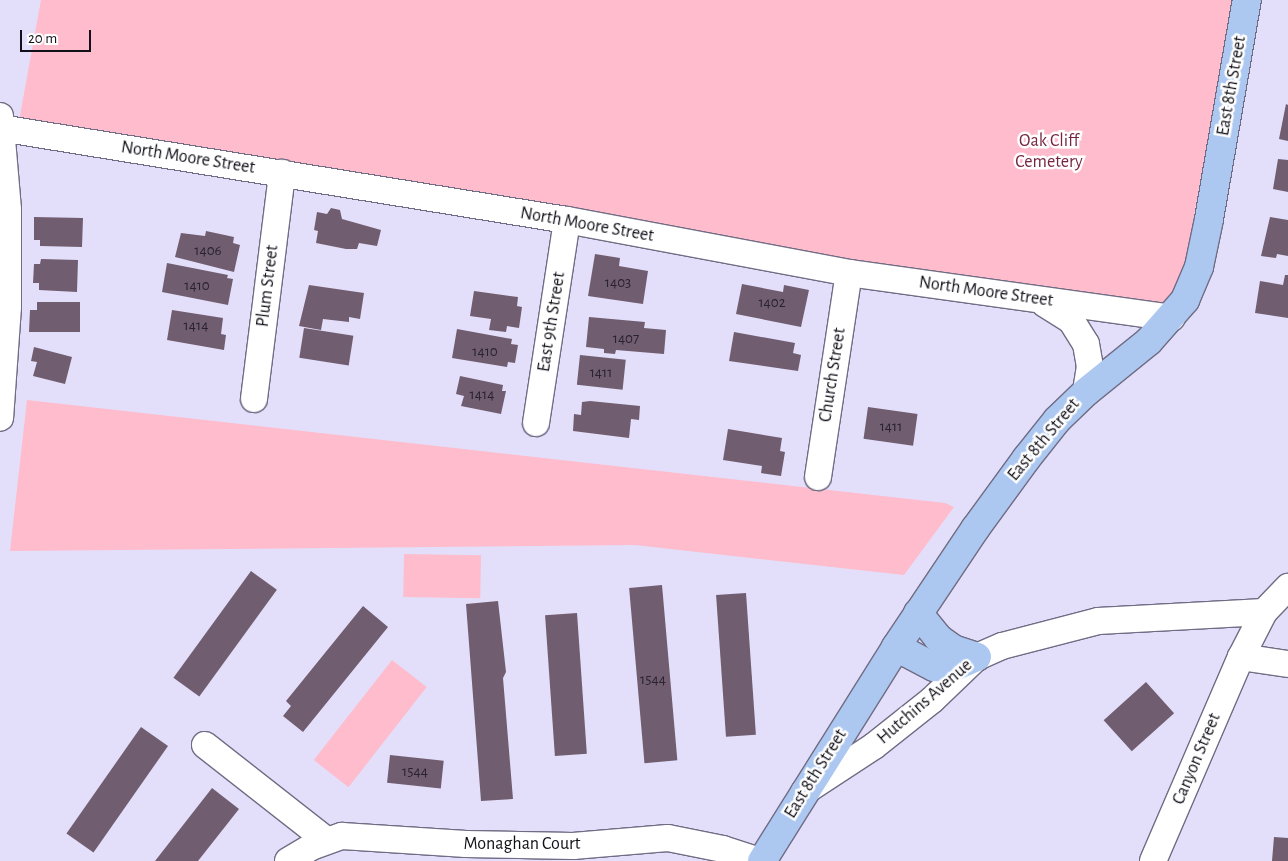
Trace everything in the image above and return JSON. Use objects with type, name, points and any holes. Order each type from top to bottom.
[{"type":"main road","name":"East 8th Street","points":[[761,861],[918,613],[1026,459],[1057,420],[1086,392],[1172,318],[1185,300],[1199,267],[1247,0]]},
{"type":"main road","points":[[918,613],[938,638],[953,649],[977,657]]},
{"type":"main road","points":[[896,647],[934,667],[952,668],[977,657]]},
{"type":"street","name":"North Moore Street","points":[[1,124],[282,174],[567,220],[849,273],[1172,318]]},
{"type":"street","points":[[0,418],[8,307],[8,210],[1,124]]},
{"type":"street","name":"Plum Street","points":[[254,399],[282,174]]},
{"type":"street","name":"East 9th Street","points":[[536,424],[567,220]]},
{"type":"street","name":"Church Street","points":[[818,476],[849,273]]},
{"type":"street","points":[[1038,300],[1071,320],[1086,344],[1090,366],[1086,392]]},
{"type":"street","points":[[1288,587],[1264,612],[1241,657],[1288,664]]},
{"type":"street","name":"Hutchins Avenue","points":[[804,792],[874,746],[932,700],[977,657],[1046,632],[1098,621],[1264,612]]},
{"type":"street","name":"Canyon Street","points":[[1153,861],[1241,657]]},
{"type":"street","points":[[205,745],[326,840]]},
{"type":"street","name":"Monaghan Court","points":[[288,861],[326,840],[342,836],[466,844],[573,846],[668,838],[723,849],[761,861]]},
{"type":"green space","name":"Oak Cliff Cemetery","points":[[41,0],[1233,0],[1173,331],[19,121]]},
{"type":"green space","points":[[27,400],[945,503],[954,507],[904,575],[635,545],[10,551]]},
{"type":"green space","points":[[404,554],[481,555],[480,598],[403,597]]},
{"type":"green space","points":[[392,660],[427,687],[348,787],[314,760]]},
{"type":"building","points":[[1286,104],[1288,105],[1288,141],[1279,139]]},
{"type":"building","points":[[1278,159],[1288,160],[1288,192],[1273,189]]},
{"type":"building","points":[[331,208],[340,210],[342,219],[381,230],[377,246],[359,243],[357,249],[346,249],[316,243],[318,231],[314,230],[317,212],[327,214]]},
{"type":"building","points":[[34,217],[83,218],[82,247],[40,246],[40,240],[34,240]]},
{"type":"building","points":[[1270,217],[1288,220],[1288,256],[1277,254],[1276,258],[1261,256]]},
{"type":"building","points":[[206,231],[234,237],[233,243],[240,245],[234,272],[175,257],[181,233],[205,236]]},
{"type":"building","points":[[595,254],[620,258],[619,266],[648,271],[643,304],[588,296]]},
{"type":"building","points":[[41,259],[78,260],[77,292],[39,290],[39,283],[33,283],[34,264],[40,264]]},
{"type":"building","points":[[167,263],[228,275],[227,278],[233,279],[228,305],[162,292]]},
{"type":"building","points":[[1285,275],[1288,275],[1288,318],[1255,313],[1260,281],[1283,285]]},
{"type":"building","points":[[742,284],[783,292],[784,285],[809,290],[801,327],[736,314]]},
{"type":"building","points":[[309,285],[364,293],[360,319],[349,317],[349,322],[323,319],[321,330],[299,326]]},
{"type":"building","points":[[474,291],[518,297],[517,306],[522,307],[519,328],[507,326],[506,332],[489,330],[491,319],[470,316]]},
{"type":"building","points":[[37,302],[80,302],[80,332],[29,332],[30,310],[37,310]]},
{"type":"building","points":[[172,310],[223,318],[221,334],[226,335],[224,350],[167,340]]},
{"type":"building","points":[[589,317],[645,322],[644,328],[666,330],[664,354],[616,350],[615,354],[604,353],[604,349],[586,347]]},
{"type":"building","points":[[304,328],[353,336],[349,365],[299,358]]},
{"type":"building","points":[[457,329],[512,339],[511,344],[518,345],[515,363],[508,362],[507,367],[452,358]]},
{"type":"building","points":[[734,332],[795,343],[793,353],[801,355],[798,371],[729,361]]},
{"type":"building","points":[[34,347],[72,357],[65,384],[33,376],[37,362],[31,361]]},
{"type":"building","points":[[580,355],[626,360],[623,390],[577,385]]},
{"type":"building","points":[[460,376],[503,385],[502,391],[506,391],[501,414],[461,406],[464,396],[456,394]]},
{"type":"building","points":[[590,401],[640,406],[639,420],[631,419],[629,438],[573,431],[574,414],[581,415],[582,402]]},
{"type":"building","points":[[868,407],[918,414],[913,446],[864,439]]},
{"type":"building","points":[[728,429],[782,438],[780,451],[785,452],[781,476],[761,473],[762,466],[723,460]]},
{"type":"building","points":[[251,571],[277,590],[199,697],[173,678]]},
{"type":"building","points":[[662,585],[677,760],[644,763],[629,588]]},
{"type":"building","points":[[746,593],[756,735],[726,737],[716,595]]},
{"type":"building","points":[[498,601],[506,672],[503,678],[513,799],[481,801],[466,604]]},
{"type":"building","points":[[363,606],[388,627],[303,732],[283,716],[291,706],[286,701]]},
{"type":"building","points":[[577,613],[587,754],[555,756],[545,615]]},
{"type":"building","points":[[1146,682],[1174,713],[1132,751],[1104,720]]},
{"type":"building","points":[[141,727],[168,746],[93,852],[66,833]]},
{"type":"building","points":[[390,755],[444,761],[441,788],[387,783]]},
{"type":"building","points":[[212,788],[239,809],[198,861],[155,861]]},
{"type":"building","points":[[1274,837],[1288,838],[1288,861],[1272,861]]}]
